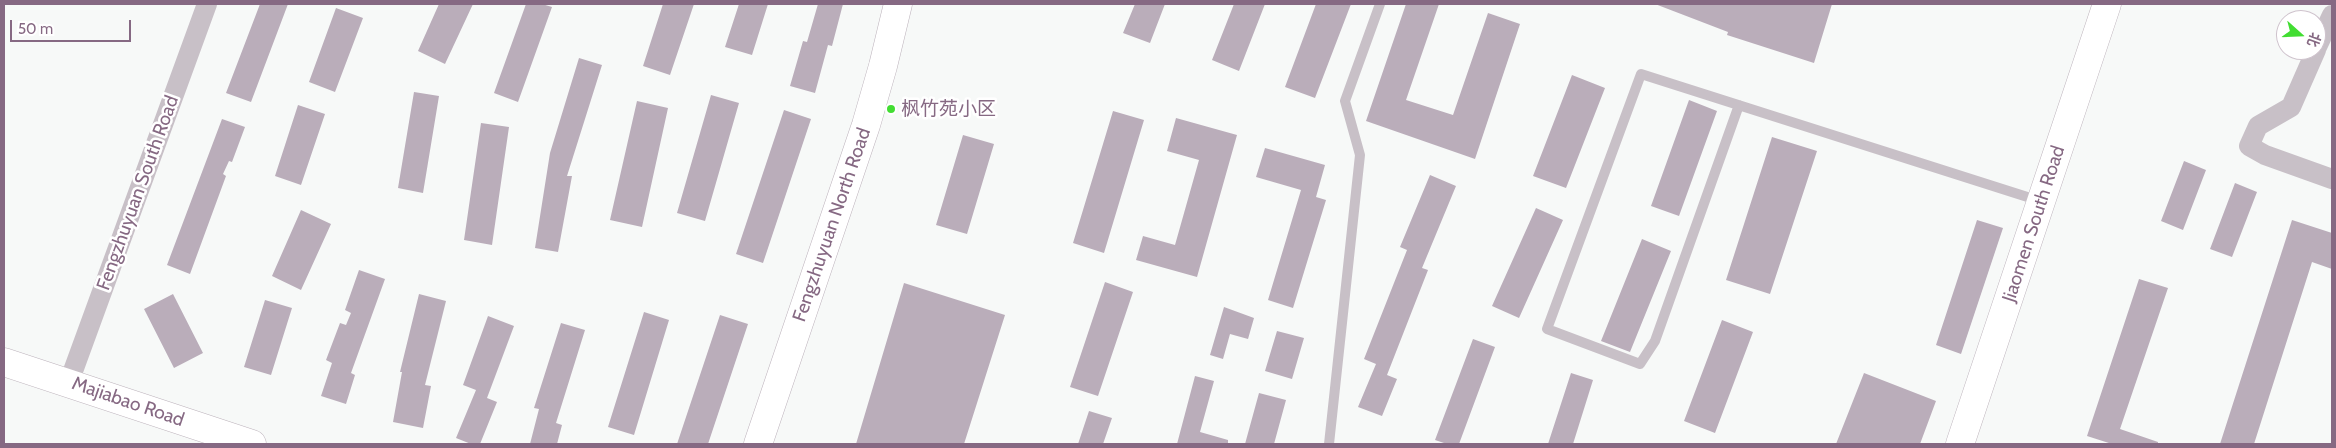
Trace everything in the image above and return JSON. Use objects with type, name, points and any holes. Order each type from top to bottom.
[{"type":"street","name":"Fengzhuyuan South Road","points":[[69,382],[207,4]]},
{"type":"street","name":"Fengzhuyuan North Road","points":[[758,444],[866,125],[898,4]]},
{"type":"street","name":"Jiaomen South Road","points":[[1960,444],[2107,4]]},
{"type":"street","points":[[2326,28],[2332,15]]},
{"type":"street","points":[[2312,60],[2291,107],[2258,126],[2249,146],[2265,155],[2332,179]]},
{"type":"street","name":"Majiabao Road","points":[[4,362],[252,444]]},
{"type":"lane","points":[[1329,444],[1360,155],[1344,101],[1380,4]]},
{"type":"lane","points":[[1739,105],[1655,341],[1640,364],[1547,328],[1641,74],[1739,105],[2041,202]]},
{"type":"building","points":[[260,4],[288,4],[251,102],[226,93]]},
{"type":"building","points":[[439,4],[473,4],[445,64],[418,51]]},
{"type":"building","points":[[526,4],[542,4],[552,7],[518,102],[494,93]]},
{"type":"building","points":[[663,4],[694,4],[670,75],[643,66]]},
{"type":"building","points":[[739,4],[768,4],[752,55],[725,47]]},
{"type":"building","points":[[818,4],[843,4],[832,46],[828,45],[815,93],[790,86],[803,41],[807,42]]},
{"type":"building","points":[[1135,4],[1165,4],[1150,43],[1123,33]]},
{"type":"building","points":[[1234,4],[1265,4],[1239,71],[1212,60]]},
{"type":"building","points":[[1316,4],[1351,4],[1315,98],[1285,87]]},
{"type":"building","points":[[1406,4],[1439,4],[1406,100],[1453,115],[1488,13],[1520,24],[1475,159],[1366,121]]},
{"type":"building","points":[[1655,4],[1832,4],[1814,63],[1727,35],[1728,32]]},
{"type":"building","points":[[336,8],[363,18],[335,92],[309,82]]},
{"type":"building","points":[[579,58],[602,65],[567,176],[572,176],[558,252],[535,248],[550,153]]},
{"type":"building","points":[[1572,75],[1605,88],[1566,188],[1533,176]]},
{"type":"building","points":[[414,92],[439,96],[423,193],[398,188]]},
{"type":"building","points":[[711,95],[739,103],[705,221],[677,213]]},
{"type":"building","points":[[1689,100],[1717,111],[1679,216],[1651,206]]},
{"type":"building","points":[[637,101],[668,108],[642,227],[610,220]]},
{"type":"building","points":[[298,105],[325,114],[301,185],[275,176]]},
{"type":"building","points":[[784,110],[811,119],[763,263],[736,254]]},
{"type":"building","points":[[1113,111],[1144,120],[1104,253],[1073,243]]},
{"type":"building","points":[[1176,118],[1237,135],[1197,277],[1136,260],[1143,236],[1175,245],[1199,160],[1167,151]]},
{"type":"building","points":[[222,119],[245,127],[232,162],[229,161],[223,174],[226,176],[190,274],[167,265]]},
{"type":"building","points":[[481,123],[509,127],[492,245],[464,240]]},
{"type":"building","points":[[963,135],[994,144],[967,234],[936,225]]},
{"type":"building","points":[[1772,137],[1817,151],[1770,294],[1726,280]]},
{"type":"building","points":[[1265,148],[1325,165],[1316,197],[1326,200],[1293,308],[1268,300],[1301,190],[1256,177]]},
{"type":"building","points":[[2184,161],[2206,170],[2183,230],[2161,221]]},
{"type":"building","points":[[1430,175],[1456,186],[1422,268],[1428,270],[1387,375],[1397,379],[1382,416],[1358,407],[1376,364],[1364,359],[1407,250],[1400,247]]},
{"type":"building","points":[[2235,183],[2257,192],[2232,257],[2210,249]]},
{"type":"building","points":[[1536,208],[1563,220],[1519,318],[1492,306]]},
{"type":"building","points":[[301,210],[331,224],[301,290],[272,276]]},
{"type":"building","points":[[1977,220],[2003,228],[1961,354],[1936,345]]},
{"type":"building","points":[[2292,220],[2332,233],[2332,269],[2312,262],[2254,444],[2220,444]]},
{"type":"building","points":[[1642,239],[1671,251],[1630,352],[1601,341]]},
{"type":"building","points":[[359,270],[385,279],[351,373],[355,375],[346,404],[321,396],[332,363],[326,360],[340,323],[346,325],[351,313],[345,310]]},
{"type":"building","points":[[2139,279],[2168,288],[2120,429],[2158,442],[2158,444],[2112,444],[2087,436]]},
{"type":"building","points":[[1105,282],[1133,292],[1098,396],[1070,387]]},
{"type":"building","points":[[904,283],[1005,315],[964,444],[856,444]]},
{"type":"building","points":[[173,294],[203,353],[174,368],[144,309]]},
{"type":"building","points":[[419,294],[446,301],[425,385],[431,386],[423,428],[393,422],[402,372],[400,372]]},
{"type":"building","points":[[265,300],[292,308],[271,375],[244,367]]},
{"type":"building","points":[[1224,307],[1254,318],[1248,339],[1230,334],[1223,359],[1210,355]]},
{"type":"building","points":[[644,312],[669,320],[634,435],[608,427]]},
{"type":"building","points":[[720,315],[748,324],[708,444],[677,444]]},
{"type":"building","points":[[488,316],[514,326],[487,398],[497,402],[480,444],[471,444],[456,438],[476,390],[463,385]]},
{"type":"building","points":[[1722,320],[1753,332],[1715,433],[1684,421]]},
{"type":"building","points":[[561,323],[585,330],[556,423],[562,425],[557,444],[530,444],[539,409],[534,408]]},
{"type":"building","points":[[1277,331],[1304,338],[1292,379],[1265,371]]},
{"type":"building","points":[[1473,339],[1495,347],[1459,444],[1447,444],[1435,440]]},
{"type":"building","points":[[1571,373],[1593,380],[1573,444],[1548,444]]},
{"type":"building","points":[[1864,373],[1936,401],[1920,444],[1836,444]]},
{"type":"building","points":[[1195,376],[1214,381],[1200,432],[1228,440],[1228,444],[1177,444]]},
{"type":"building","points":[[1259,393],[1286,400],[1274,444],[1245,444]]},
{"type":"building","points":[[1089,411],[1112,418],[1103,444],[1078,444]]},
{"type":"place","name":"枫竹苑小区","points":[[891,109]]}]
